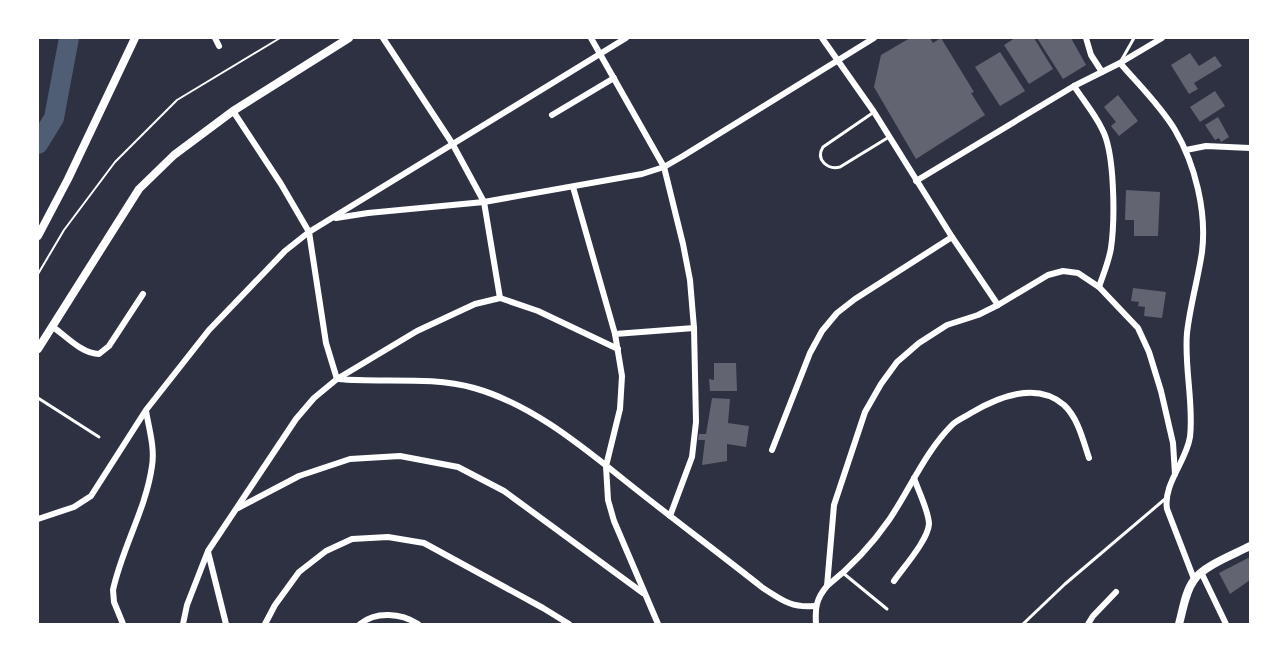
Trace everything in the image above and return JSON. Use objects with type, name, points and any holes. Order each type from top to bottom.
[{"type":"street","points":[[38,236],[73,169],[135,38]]},
{"type":"street","points":[[215,38],[219,46]]},
{"type":"street","points":[[38,349],[139,189],[174,155],[233,111],[349,38]]},
{"type":"street","points":[[383,38],[452,143],[484,202],[500,298]]},
{"type":"street","points":[[591,38],[664,166],[690,280],[694,328],[696,422],[692,457],[670,516]]},
{"type":"street","points":[[38,519],[74,507],[91,496],[146,411],[217,322],[285,251],[309,232],[626,38]]},
{"type":"street","points":[[822,38],[874,112],[916,181],[998,305]]},
{"type":"street","points":[[333,218],[484,202],[642,174],[664,166],[874,38]]},
{"type":"street","points":[[1086,38],[1091,55],[1102,72]]},
{"type":"street","points":[[916,181],[1074,86],[1120,63],[1162,38]]},
{"type":"street","points":[[1120,63],[1174,128],[1185,150],[1198,192],[1202,220],[1202,250],[1187,333],[1190,439],[1165,499],[1167,509],[1197,575],[1226,624]]},
{"type":"street","points":[[552,115],[614,78]]},
{"type":"street","points":[[1074,86],[1102,129],[1108,143],[1111,164],[1113,229],[1111,250],[1099,287]]},
{"type":"street","points":[[233,111],[281,184],[309,232],[327,343],[337,379]]},
{"type":"street","points":[[1185,150],[1206,146],[1251,148]]},
{"type":"street","points":[[573,187],[615,334],[622,376],[620,409],[606,466],[608,500],[643,593],[658,624]]},
{"type":"street","points":[[365,198],[364,205],[368,213]]},
{"type":"street","points":[[772,450],[810,353],[822,331],[837,313],[952,237]]},
{"type":"street","points":[[827,586],[834,505],[865,412],[881,384],[897,362],[919,343],[947,325],[978,315],[998,305],[1048,275],[1063,271],[1078,273],[1099,287],[1138,328],[1149,352],[1173,442],[1175,474]]},
{"type":"street","points":[[53,327],[92,354],[99,354],[109,346],[142,294]]},
{"type":"street","points":[[183,624],[187,605],[208,551],[296,418],[314,398],[337,379],[417,331],[475,304],[500,298],[538,310],[618,349]]},
{"type":"street","points":[[615,334],[694,328]]},
{"type":"street","points":[[337,379],[431,382],[472,387],[500,397],[542,420],[606,466],[763,588],[790,605],[814,606]]},
{"type":"street","points":[[816,624],[814,606],[818,596],[870,546],[889,520],[937,442],[954,423],[988,402],[1032,392],[1053,397],[1065,406],[1075,420],[1089,458]]},
{"type":"street","points":[[123,624],[114,602],[113,590],[148,486],[152,466],[153,452],[146,411]]},
{"type":"street","points":[[238,508],[299,476],[350,459],[400,456],[458,467],[504,491],[643,593]]},
{"type":"street","points":[[894,581],[921,542],[929,526],[928,516],[914,478]]},
{"type":"street","points":[[265,624],[299,572],[326,551],[352,539],[388,537],[424,543],[569,624]]},
{"type":"street","points":[[1179,624],[1189,590],[1197,575],[1251,546]]},
{"type":"street","points":[[208,551],[226,624]]},
{"type":"street","points":[[1088,624],[1116,592]]},
{"type":"street","points":[[360,624],[365,620],[381,616],[397,615],[418,624]]},
{"type":"lane","points":[[1120,63],[1134,38]]},
{"type":"lane","points":[[874,112],[823,147],[820,152],[821,158],[827,166],[833,169],[840,167],[889,137]]},
{"type":"lane","points":[[38,398],[99,437]]},
{"type":"lane","points":[[1023,624],[1065,584],[1165,499]]},
{"type":"lane","points":[[843,573],[887,609]]},
{"type":"path","points":[[38,274],[64,230],[115,162],[177,100],[280,38]]},
{"type":"building","points":[[910,38],[930,38],[933,43],[941,38],[974,92],[971,93],[985,115],[916,159],[874,87],[881,55]]},
{"type":"building","points":[[1015,38],[1034,38],[1053,69],[1029,84],[1004,45]]},
{"type":"building","points":[[1037,38],[1071,38],[1086,65],[1063,79]]},
{"type":"building","points":[[1000,52],[1025,91],[1000,106],[975,67]]},
{"type":"building","points":[[1190,53],[1199,66],[1215,56],[1222,66],[1194,83],[1198,89],[1189,94],[1171,65]]},
{"type":"building","points":[[1215,91],[1225,106],[1200,122],[1190,107]]},
{"type":"building","points":[[1118,95],[1138,121],[1119,136],[1111,126],[1116,122],[1104,107]]},
{"type":"building","points":[[1218,117],[1229,137],[1221,142],[1219,138],[1215,140],[1205,125]]},
{"type":"building","points":[[1126,190],[1160,192],[1158,236],[1134,236],[1134,220],[1125,220]]},
{"type":"building","points":[[1133,288],[1166,292],[1162,318],[1144,316],[1145,307],[1138,306],[1139,302],[1131,301]]},
{"type":"building","points":[[714,363],[736,363],[737,391],[710,391],[709,379],[714,380]]},
{"type":"building","points":[[712,398],[730,399],[728,423],[749,426],[746,447],[727,444],[727,461],[702,465],[705,440],[698,440],[699,434],[706,434]]},
{"type":"building","points":[[1250,557],[1250,580],[1230,594],[1219,573]]},
{"type":"waterway","points":[[38,144],[54,118],[69,38]]}]
